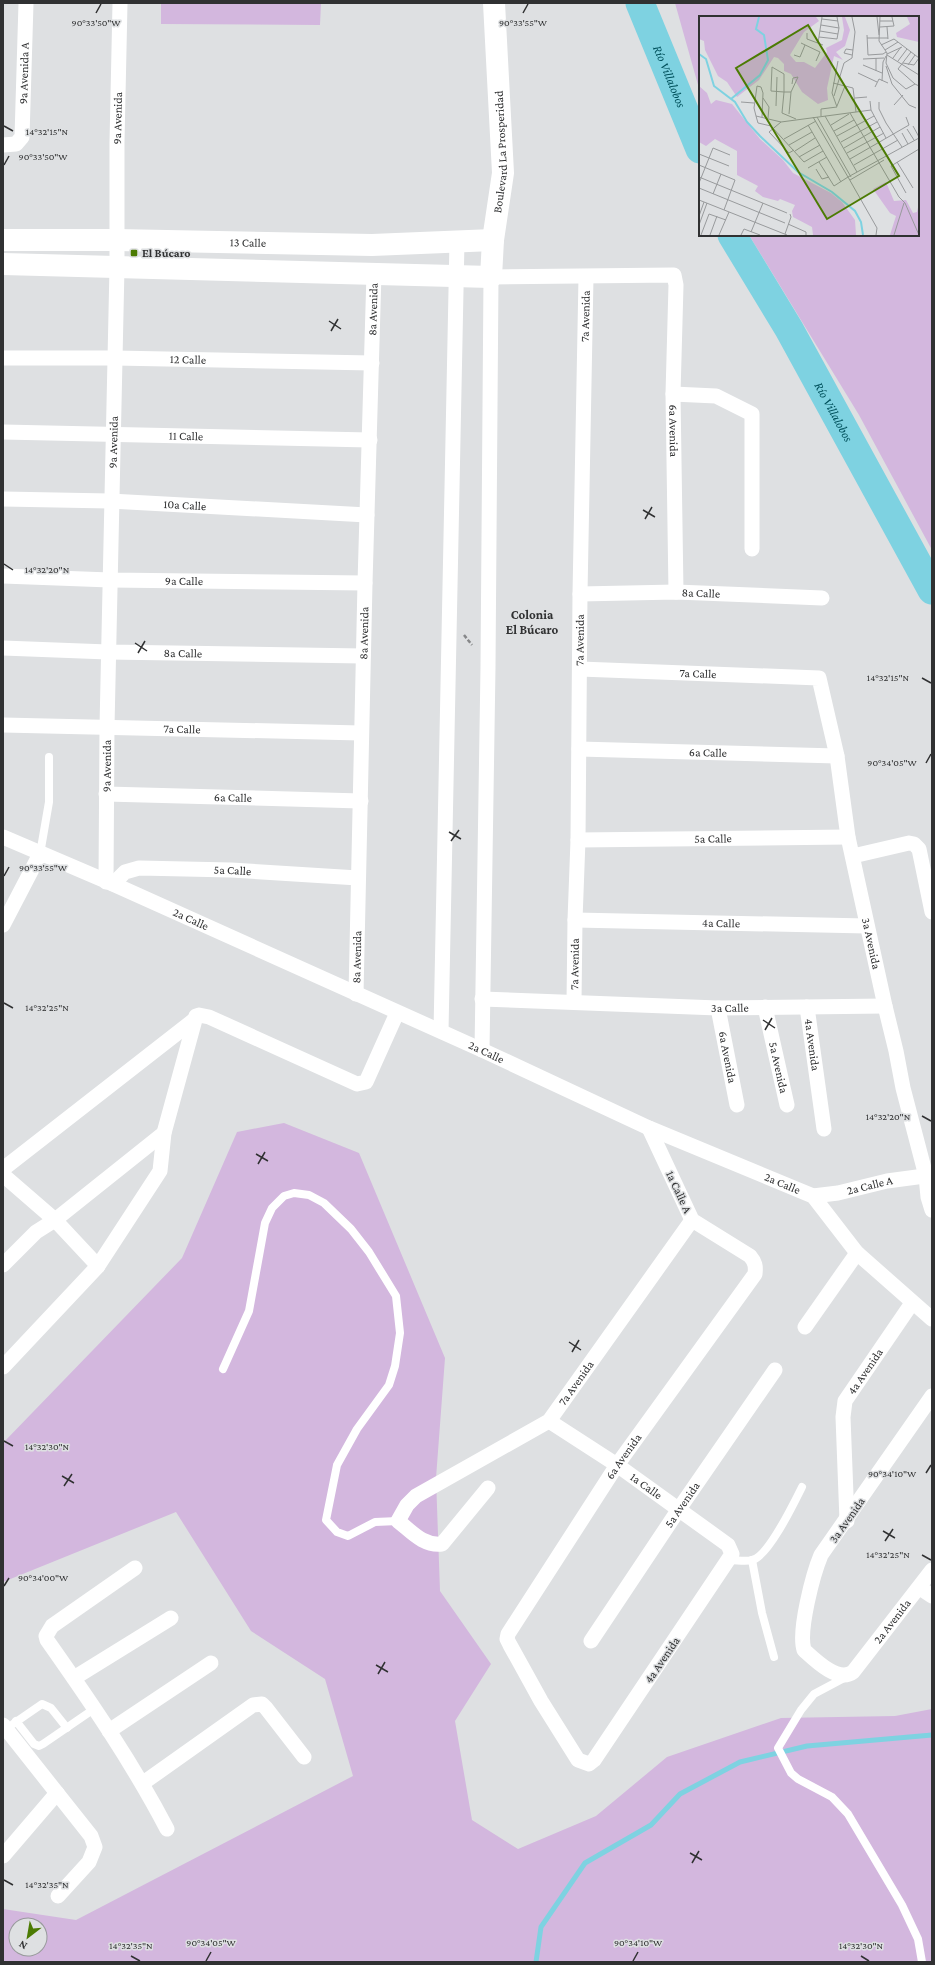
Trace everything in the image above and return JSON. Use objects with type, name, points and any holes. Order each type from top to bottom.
[{"type":"main road","name":"Boulevard La Prosperidad","points":[[491,277],[493,240],[503,173],[494,3]]},
{"type":"main road","name":"13 Calle","points":[[3,240],[116,240],[372,245],[493,240]]},
{"type":"main road","points":[[3,264],[491,277]]},
{"type":"street","name":"9a Avenida A","points":[[3,146],[13,146],[19,143],[22,137],[26,3]]},
{"type":"street","name":"9a Avenida","points":[[109,883],[106,794],[106,727],[110,580],[110,501],[117,267],[116,240],[120,3]]},
{"type":"street","points":[[441,1031],[457,241]]},
{"type":"street","name":"8a Avenida","points":[[356,994],[361,801],[364,583],[370,440],[374,273]]},
{"type":"street","name":"6a Avenida","points":[[586,277],[674,275],[676,285],[673,394],[676,592]]},
{"type":"street","points":[[482,1050],[488,668],[491,277],[586,277]]},
{"type":"street","name":"7a Avenida","points":[[574,1002],[578,840],[580,594],[586,277]]},
{"type":"street","name":"12 Calle","points":[[3,358],[115,358],[372,363]]},
{"type":"street","points":[[673,394],[716,396],[752,414],[752,549]]},
{"type":"street","name":"11 Calle","points":[[3,432],[370,440]]},
{"type":"street","name":"10a Calle","points":[[3,499],[110,501],[367,515]]},
{"type":"street","name":"9a Calle","points":[[3,576],[110,580],[364,583]]},
{"type":"street","name":"8a Calle","points":[[580,594],[676,592],[822,598]]},
{"type":"street","name":"8a Calle","points":[[3,648],[108,652],[363,656]]},
{"type":"street","name":"7a Calle","points":[[580,669],[816,678]]},
{"type":"street","name":"3a Avenida","points":[[816,678],[818,678],[820,682],[837,756],[848,837],[884,1006],[896,1051],[903,1088],[929,1175],[928,1197],[932,1210]]},
{"type":"street","name":"7a Calle","points":[[3,725],[361,733]]},
{"type":"street","name":"6a Calle","points":[[579,749],[837,756]]},
{"type":"street","name":"6a Calle","points":[[106,794],[361,801]]},
{"type":"street","name":"2a Calle","points":[[3,837],[109,883],[397,1013],[441,1031],[649,1128],[813,1196],[858,1253],[912,1303],[932,1319]]},
{"type":"street","name":"5a Calle","points":[[578,840],[848,837]]},
{"type":"street","points":[[853,856],[909,843],[914,844],[919,849],[932,912]]},
{"type":"street","points":[[3,926],[40,854]]},
{"type":"street","name":"5a Calle","points":[[109,883],[125,872],[139,868],[231,870],[358,878]]},
{"type":"street","name":"4a Calle","points":[[575,920],[867,926]]},
{"type":"street","name":"3a Calle","points":[[482,999],[718,1008],[884,1006]]},
{"type":"street","name":"5a Avenida","points":[[765,1007],[787,1105]]},
{"type":"street","name":"4a Avenida","points":[[807,1007],[824,1129]]},
{"type":"street","name":"6a Avenida","points":[[718,1008],[737,1105]]},
{"type":"street","points":[[3,1169],[194,1020],[196,1016],[199,1015],[209,1017],[357,1084],[361,1084],[366,1082],[397,1013]]},
{"type":"street","points":[[3,1367],[98,1266],[160,1171],[164,1133],[194,1020]]},
{"type":"street","name":"1a Calle A","points":[[649,1128],[692,1220],[750,1256],[754,1261],[755,1274]]},
{"type":"street","points":[[3,1265],[36,1232],[55,1220],[164,1133]]},
{"type":"street","points":[[3,1175],[55,1220],[98,1266]]},
{"type":"street","name":"2a Calle A","points":[[813,1196],[838,1193],[887,1181],[929,1175]]},
{"type":"street","name":"7a Avenida","points":[[398,1521],[407,1505],[416,1496],[549,1421],[692,1220]]},
{"type":"street","points":[[805,1327],[858,1253]]},
{"type":"street","name":"6a Avenida","points":[[594,1760],[589,1764],[578,1760],[541,1701],[510,1645],[507,1639],[510,1628],[617,1465],[755,1274]]},
{"type":"street","name":"4a Avenida","points":[[847,1521],[843,1417],[845,1401],[912,1303]]},
{"type":"street","name":"5a Avenida","points":[[591,1641],[678,1509],[775,1370]]},
{"type":"street","name":"3a Avenida","points":[[851,1674],[837,1674],[804,1650],[802,1635],[816,1568],[821,1555],[847,1521],[932,1396]]},
{"type":"street","name":"1a Calle","points":[[549,1421],[617,1465],[728,1545],[732,1554],[730,1560]]},
{"type":"street","points":[[398,1521],[425,1543],[432,1545],[442,1544],[488,1488]]},
{"type":"street","name":"4a Avenida","points":[[594,1760],[730,1560]]},
{"type":"street","points":[[135,1568],[52,1626],[46,1636],[47,1640],[110,1731],[143,1783],[167,1829]]},
{"type":"street","name":"2a Avenida","points":[[851,1674],[926,1592],[932,1570]]},
{"type":"street","points":[[74,1678],[171,1618]]},
{"type":"street","points":[[110,1731],[211,1663]]},
{"type":"street","points":[[143,1783],[253,1705],[258,1704],[266,1708],[304,1757]]},
{"type":"street","points":[[7,1728],[91,1836],[95,1847],[89,1862],[58,1896]]},
{"type":"street","points":[[3,1856],[57,1793]]},
{"type":"lane","points":[[40,854],[49,802],[49,757]]},
{"type":"lane","points":[[223,1369],[249,1311],[266,1223],[272,1208],[284,1196],[294,1193],[309,1195],[324,1203],[351,1229],[369,1252],[396,1296],[400,1333],[395,1366],[389,1386],[357,1429],[337,1465],[326,1520],[337,1532],[348,1536],[374,1522],[398,1521]]},
{"type":"lane","points":[[730,1560],[752,1560],[761,1556],[772,1540],[802,1487]]},
{"type":"lane","points":[[752,1560],[762,1613],[774,1656]]},
{"type":"lane","points":[[851,1674],[814,1694],[801,1710],[781,1741],[779,1751],[791,1773],[798,1779],[832,1797],[848,1814],[902,1905],[918,1939],[922,1962]]},
{"type":"lane","points":[[67,1728],[51,1708],[42,1704],[7,1728],[39,1746],[67,1728],[94,1709]]},
{"type":"path","points":[[450,615],[488,668]]},
{"type":"shaded area","points":[[161,3],[321,3],[320,25],[161,24]]},
{"type":"shaded area","points":[[675,3],[932,3],[932,550],[859,415],[750,236],[919,236],[919,16],[699,16],[699,88]]},
{"type":"shaded area","points":[[284,1123],[359,1153],[445,1358],[436,1478],[440,1591],[491,1664],[455,1721],[472,1820],[518,1849],[596,1816],[667,1757],[781,1718],[895,1716],[932,1709],[932,1962],[3,1962],[3,1909],[76,1920],[353,1776],[325,1679],[251,1631],[176,1512],[3,1582],[3,1443],[182,1258],[237,1132]]},
{"type":"waterway","name":"Río Villalobos","points":[[640,3],[699,147]]},
{"type":"waterway","name":"Río Villalobos","points":[[733,236],[789,329],[932,590]]},
{"type":"waterway","points":[[536,1962],[541,1927],[585,1863],[651,1825],[680,1794],[740,1762],[807,1746],[932,1735]]},
{"type":"place","name":"El Búcaro","points":[[134,253]]},
{"type":"district","name":"Colonia El Búcaro","points":[[532,622]]}]
